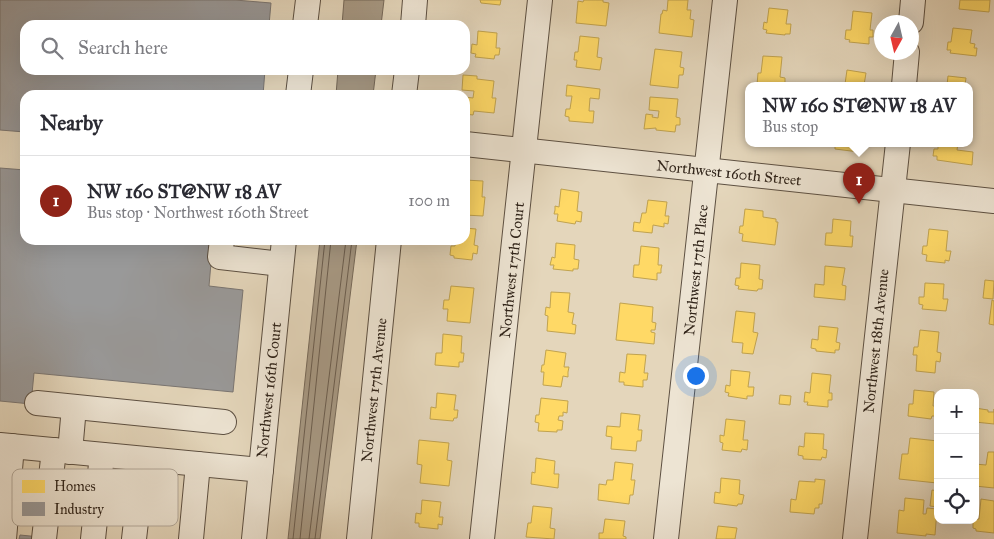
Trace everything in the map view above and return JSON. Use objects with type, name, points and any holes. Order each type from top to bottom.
[{"type":"street","points":[[306,20],[308,0]]},
{"type":"street","points":[[413,20],[416,0]]},
{"type":"street","name":"Northwest 17th Court","points":[[482,539],[540,0]]},
{"type":"street","name":"Northwest 17th Place","points":[[666,539],[725,0]]},
{"type":"street","points":[[912,15],[913,0]]},
{"type":"street","points":[[904,82],[907,60]]},
{"type":"street","points":[[298,90],[300,75]]},
{"type":"street","points":[[405,90],[406,75]]},
{"type":"street","name":"Northwest 160th Street","points":[[470,144],[994,201]]},
{"type":"street","name":"Northwest 18th Avenue","points":[[855,539],[898,147]]},
{"type":"street","points":[[221,245],[220,257],[281,264]]},
{"type":"street","name":"Northwest 16th Court","points":[[254,539],[283,245]]},
{"type":"street","name":"Northwest 17th Avenue","points":[[359,539],[388,245]]},
{"type":"street","points":[[37,403],[224,422]]},
{"type":"street","points":[[58,469],[74,407]]},
{"type":"street","points":[[4,539],[6,446],[261,470]]},
{"type":"street","points":[[100,469],[102,455]]},
{"type":"street","points":[[192,539],[198,464]]},
{"type":"street","points":[[44,539],[47,526]]},
{"type":"street","points":[[93,539],[94,526]]},
{"type":"street","points":[[134,539],[135,526]]},
{"type":"water","points":[[344,0],[384,0],[382,20],[342,20]]},
{"type":"water","points":[[338,75],[375,75],[374,90],[336,90]]},
{"type":"water","points":[[319,245],[356,245],[320,539],[288,539]]},
{"type":"building: Homes","points":[[480,0],[501,0],[500,5],[481,3]]},
{"type":"building: Homes","points":[[584,0],[603,0],[603,2],[609,3],[606,26],[576,23],[578,1],[583,2]]},
{"type":"building: Homes","points":[[668,0],[688,0],[687,10],[691,10],[690,19],[694,20],[692,37],[659,33],[661,14],[663,10],[667,11]]},
{"type":"building: Homes","points":[[960,0],[990,0],[989,12],[959,9]]},
{"type":"building: Homes","points":[[769,8],[788,10],[786,24],[791,24],[790,34],[766,33],[767,30],[763,29],[764,22],[767,23]]},
{"type":"building: Homes","points":[[853,11],[872,13],[870,30],[873,30],[873,37],[869,37],[869,44],[849,42],[850,40],[845,39],[846,30],[851,30]]},
{"type":"building: Homes","points":[[953,28],[972,30],[970,43],[975,44],[974,48],[977,48],[976,56],[950,53],[951,50],[947,50],[948,42],[951,42]]},
{"type":"building: Homes","points":[[478,31],[497,33],[496,48],[500,48],[499,55],[495,55],[494,59],[475,57],[476,54],[471,53],[472,44],[477,45]]},
{"type":"building: Homes","points":[[580,36],[599,38],[597,57],[602,58],[600,70],[576,67],[577,60],[574,60],[575,52],[578,52]]},
{"type":"building: Homes","points":[[655,49],[682,52],[680,67],[684,68],[683,75],[679,75],[678,88],[650,85]]},
{"type":"building: Homes","points":[[763,56],[782,57],[780,77],[785,78],[785,82],[757,82],[758,73],[761,73]]},
{"type":"building: Homes","points":[[847,70],[866,73],[864,82],[845,82]]},
{"type":"building: Homes","points":[[463,75],[477,76],[477,79],[494,81],[492,98],[496,98],[494,113],[474,111],[473,115],[470,115],[470,98],[473,98],[474,91],[462,90]]},
{"type":"building: Homes","points":[[948,76],[966,78],[965,82],[947,82]]},
{"type":"building: Homes","points":[[567,85],[600,89],[599,99],[590,98],[589,111],[594,111],[593,123],[569,121],[569,117],[565,116],[566,109],[570,109],[572,96],[566,96]]},
{"type":"building: Homes","points":[[650,97],[678,99],[676,117],[680,118],[680,125],[676,125],[675,132],[656,130],[656,128],[644,129],[646,114],[658,118],[659,111],[649,110]]},
{"type":"building: Homes","points":[[835,147],[860,147],[859,152],[835,149]]},
{"type":"building: Homes","points":[[938,147],[957,147],[957,150],[973,152],[972,165],[937,160],[937,156],[933,156],[934,149],[938,149]]},
{"type":"building: Homes","points":[[470,180],[483,181],[482,197],[485,197],[483,216],[470,215]]},
{"type":"building: Homes","points":[[561,189],[579,192],[577,211],[582,212],[581,222],[576,221],[575,224],[557,221],[558,214],[554,214],[555,206],[559,207]]},
{"type":"building: Homes","points":[[648,200],[667,202],[665,216],[669,216],[668,224],[664,223],[664,227],[653,225],[652,233],[633,231],[634,222],[640,223],[642,213],[646,213]]},
{"type":"building: Homes","points":[[745,209],[763,211],[763,217],[776,219],[776,222],[778,222],[775,245],[742,241],[743,234],[739,233],[740,226],[743,226]]},
{"type":"building: Homes","points":[[833,219],[851,221],[850,236],[853,236],[852,247],[825,245],[826,233],[832,233]]},
{"type":"building: Homes","points":[[470,228],[476,229],[474,245],[478,246],[477,254],[473,253],[472,260],[454,258],[454,256],[450,255],[451,246],[470,245]]},
{"type":"building: Homes","points":[[929,229],[948,231],[946,251],[951,251],[949,261],[945,260],[945,263],[926,261],[927,255],[922,254],[923,246],[927,246]]},
{"type":"building: Homes","points":[[556,243],[575,245],[574,259],[579,260],[578,269],[573,269],[573,271],[553,269],[554,265],[550,265],[552,257],[555,258]]},
{"type":"building: Homes","points":[[641,246],[659,248],[658,265],[662,265],[661,273],[657,273],[657,280],[633,277],[634,265],[639,265]]},
{"type":"building: Homes","points":[[741,263],[760,265],[759,279],[763,280],[762,289],[757,291],[738,289],[739,286],[735,285],[736,278],[740,278]]},
{"type":"building: Homes","points":[[825,266],[845,268],[842,285],[846,286],[845,300],[814,297],[815,284],[824,285]]},
{"type":"building: Homes","points":[[985,280],[994,281],[993,299],[983,298]]},
{"type":"building: Homes","points":[[925,283],[944,284],[943,299],[948,299],[946,311],[922,309],[923,305],[919,304],[919,297],[924,297]]},
{"type":"building: Homes","points":[[451,286],[474,288],[470,323],[447,321],[448,309],[443,309],[444,300],[449,300]]},
{"type":"building: Homes","points":[[551,292],[570,293],[568,312],[574,313],[572,324],[576,325],[575,334],[547,331],[548,316],[545,315],[546,307],[550,308]]},
{"type":"building: Homes","points":[[992,300],[994,301],[994,325],[989,324]]},
{"type":"building: Homes","points":[[620,303],[653,307],[652,322],[656,323],[655,330],[651,330],[651,332],[655,333],[654,344],[616,340]]},
{"type":"building: Homes","points":[[736,311],[755,313],[753,332],[758,333],[753,354],[742,353],[743,343],[732,342]]},
{"type":"building: Homes","points":[[819,326],[838,328],[836,342],[840,343],[839,350],[835,350],[835,353],[816,351],[816,349],[811,348],[812,339],[818,340]]},
{"type":"building: Homes","points":[[920,330],[939,332],[937,352],[941,353],[940,362],[936,361],[935,373],[916,371],[917,355],[913,355],[914,347],[918,347]]},
{"type":"building: Homes","points":[[443,334],[462,336],[461,353],[464,353],[463,362],[459,362],[459,367],[435,365],[436,353],[442,353]]},
{"type":"building: Homes","points":[[546,350],[566,353],[564,367],[569,367],[568,377],[563,376],[561,387],[543,385],[544,372],[541,372]]},
{"type":"building: Homes","points":[[627,354],[646,355],[644,373],[648,373],[647,380],[643,380],[643,387],[624,385],[624,382],[619,382],[620,372],[625,373]]},
{"type":"building: Homes","points":[[731,370],[750,372],[748,387],[754,387],[753,396],[747,396],[747,399],[728,396],[729,393],[725,392],[726,385],[730,386]]},
{"type":"building: Homes","points":[[812,373],[831,375],[829,393],[832,393],[832,400],[828,400],[828,407],[807,405],[808,402],[804,402],[805,392],[810,393]]},
{"type":"building: Homes","points":[[914,390],[934,392],[934,416],[931,419],[908,416],[909,404],[913,404]]},
{"type":"building: Homes","points":[[437,393],[456,395],[454,410],[458,410],[457,418],[454,418],[453,421],[430,419],[431,407],[436,408]]},
{"type":"building: Homes","points":[[780,395],[791,396],[790,405],[779,404]]},
{"type":"building: Homes","points":[[541,398],[568,401],[567,413],[563,412],[563,416],[559,416],[558,420],[563,421],[562,430],[557,430],[557,432],[538,431],[539,423],[535,422],[536,415],[539,415]]},
{"type":"building: Homes","points":[[979,409],[994,412],[994,424],[979,422]]},
{"type":"building: Homes","points":[[621,413],[640,415],[638,430],[642,430],[641,441],[637,441],[636,451],[611,449],[612,437],[606,436],[607,426],[620,427]]},
{"type":"building: Homes","points":[[726,419],[745,421],[743,440],[748,440],[747,450],[742,449],[741,452],[722,450],[723,443],[720,442],[720,435],[724,436]]},
{"type":"building: Homes","points":[[805,433],[824,434],[823,449],[827,450],[826,458],[822,457],[821,460],[803,459],[803,456],[798,455],[799,446],[804,447]]},
{"type":"building: Homes","points":[[910,438],[934,441],[934,483],[899,479],[902,454],[908,454]]},
{"type":"building: Homes","points":[[419,440],[449,443],[447,460],[452,461],[449,486],[420,483],[422,465],[417,464]]},
{"type":"building: Homes","points":[[988,452],[994,452],[994,488],[979,486],[979,464],[986,465]]},
{"type":"building: Homes","points":[[536,458],[555,461],[554,474],[559,474],[558,488],[531,484],[532,472],[535,473]]},
{"type":"building: Homes","points":[[615,462],[633,464],[631,480],[635,480],[633,495],[630,495],[629,504],[598,500],[599,484],[606,485],[607,480],[613,480]]},
{"type":"building: Homes","points":[[721,478],[740,480],[739,494],[744,495],[742,504],[737,506],[714,503],[715,492],[720,493]]},
{"type":"building: Homes","points":[[815,479],[825,480],[822,504],[819,504],[819,508],[815,508],[814,514],[790,512],[791,499],[796,500],[799,481],[815,482]]},
{"type":"building: Homes","points":[[932,490],[934,490],[934,506],[930,506]]},
{"type":"building: Homes","points":[[905,498],[924,500],[923,514],[926,514],[927,508],[934,509],[935,535],[897,533],[899,510],[904,511]]},
{"type":"building: Homes","points":[[981,499],[994,501],[994,533],[976,531],[973,528],[973,524],[979,524]]},
{"type":"building: Homes","points":[[422,500],[441,502],[439,517],[443,517],[442,525],[438,524],[438,529],[419,527],[419,523],[415,523],[416,513],[421,514]]},
{"type":"building: Homes","points":[[533,506],[552,508],[550,528],[555,529],[554,539],[526,537],[528,523],[531,523]]},
{"type":"building: Homes","points":[[605,519],[625,521],[623,536],[626,539],[599,539],[599,533],[603,533]]},
{"type":"building: Homes","points":[[718,526],[737,528],[735,539],[716,539]]},
{"type":"building: Industry","points":[[0,0],[235,0],[271,3],[269,20],[20,20],[20,75],[265,75],[263,90],[20,90],[20,132],[0,130]]},
{"type":"building: Industry","points":[[0,168],[20,170],[20,245],[213,245],[209,286],[243,290],[233,392],[34,373],[31,404],[0,401]]},
{"type":"building: Industry","points":[[20,535],[40,537],[40,539],[19,539]]},
{"type":"place","name":"NW 160 ST@NW 18 AV","points":[[859,204]]}]
